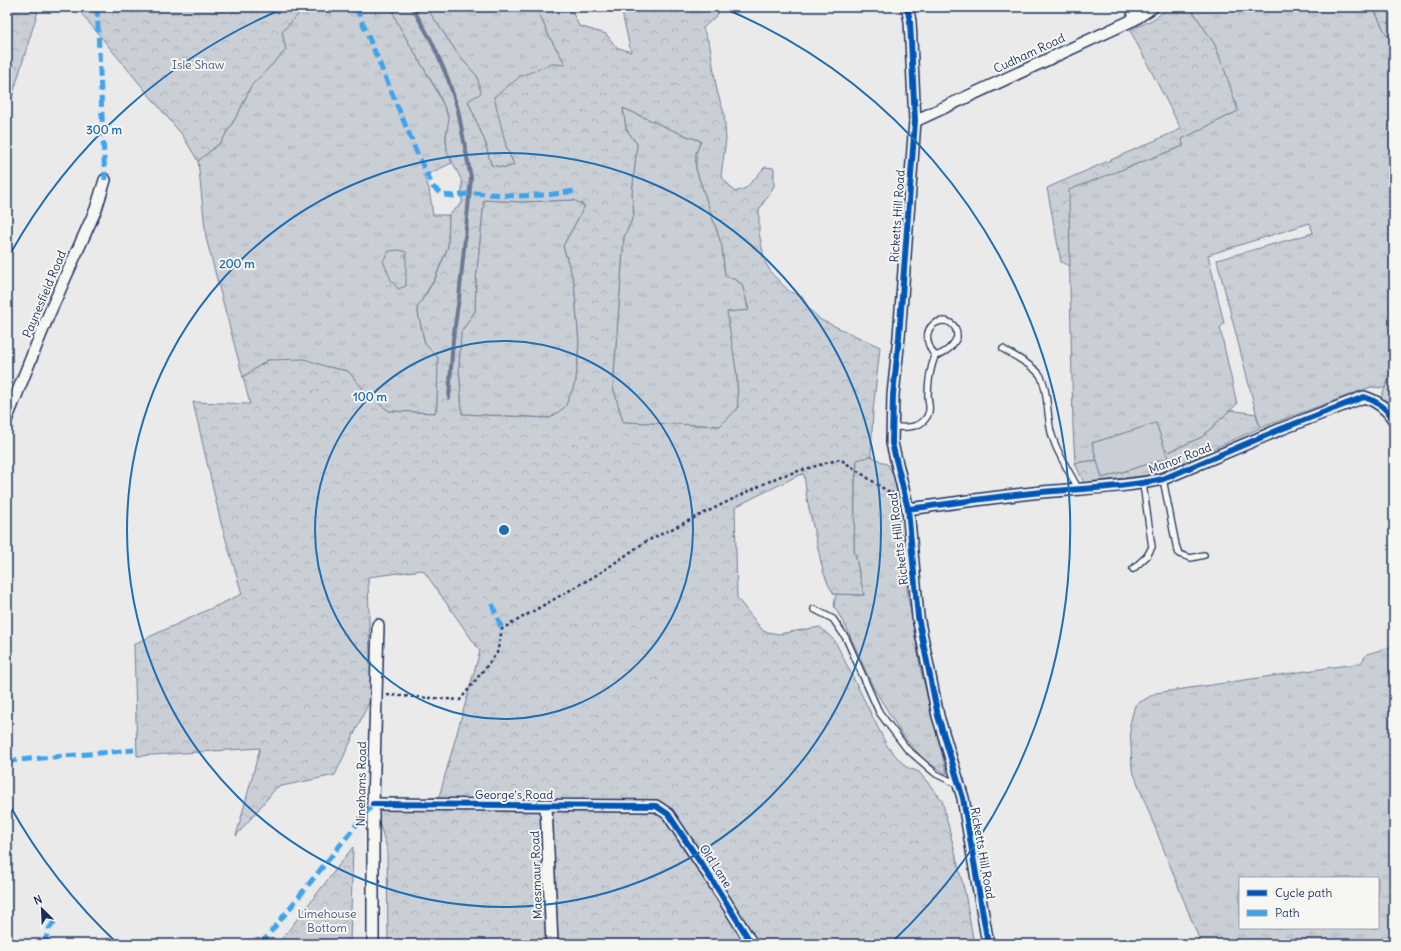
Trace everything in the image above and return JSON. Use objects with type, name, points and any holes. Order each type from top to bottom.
[{"type":"street","name":"Ricketts Hill Road","points":[[907,7],[910,21],[915,121],[899,338],[893,395],[892,443],[908,509],[918,617],[938,716],[963,798],[988,944]]},
{"type":"street","points":[[1132,7],[1135,19]]},
{"type":"street","name":"Cudham Road","points":[[915,121],[1135,19],[1153,7]]},
{"type":"street","name":"Paynesfield Road","points":[[7,418],[49,314],[96,209],[105,180]]},
{"type":"street","name":"Manor Road","points":[[908,509],[1053,491],[1143,484],[1163,479],[1281,429],[1364,397],[1374,400],[1382,405],[1394,420]]},
{"type":"street","name":"Ninehams Road","points":[[373,944],[373,804],[378,625]]},
{"type":"street","name":"George's Road","points":[[373,804],[656,806]]},
{"type":"street","name":"Maesmaur Road","points":[[546,805],[552,944]]},
{"type":"street","name":"Old Lane","points":[[656,806],[668,814],[752,944]]},
{"type":"lane","points":[[892,427],[914,426],[920,424],[927,416],[929,410],[929,377],[935,356],[928,345],[927,334],[931,326],[937,322],[948,321],[956,330],[956,340],[948,350],[935,356]]},
{"type":"lane","points":[[1003,349],[1025,362],[1040,374],[1044,383],[1051,433],[1060,455],[1079,490]]},
{"type":"lane","points":[[1163,479],[1176,545],[1180,554],[1191,558],[1204,555]]},
{"type":"lane","points":[[1133,569],[1147,556],[1152,547],[1143,484]]},
{"type":"lane","points":[[814,609],[833,619],[846,638],[880,712],[907,749],[936,774],[959,785]]},
{"type":"path","points":[[376,695],[460,700],[497,652],[502,629],[600,573],[645,542],[778,477],[840,459],[890,493],[904,489]]},
{"type":"green space","points":[[7,7],[39,7],[7,114]]},
{"type":"green space","name":"Isle Shaw","points":[[76,7],[305,7],[282,32],[286,50],[251,86],[239,112],[221,142],[198,161],[183,136]]},
{"type":"green space","points":[[305,7],[391,7],[404,35],[435,88],[449,118],[446,141],[449,157],[452,163],[424,176],[429,189],[433,215],[449,215],[448,247],[435,278],[417,308],[425,344],[439,358],[437,405],[435,413],[389,411],[368,395],[348,371],[328,367],[268,360],[243,377],[206,238],[198,161],[221,142],[239,112],[251,86],[286,50],[282,32]]},
{"type":"green space","points":[[391,7],[426,7],[460,57],[477,76],[481,93],[468,101],[485,142],[491,165],[506,168],[514,165],[506,146],[494,97],[521,76],[552,64],[566,65],[549,36],[536,7],[570,7],[579,26],[606,34],[616,47],[631,52],[622,7],[722,7],[717,15],[703,28],[710,46],[717,91],[724,113],[726,139],[721,176],[735,192],[746,188],[765,167],[774,168],[774,186],[759,210],[759,233],[765,262],[772,274],[789,291],[803,297],[808,308],[821,320],[880,347],[873,411],[871,456],[857,460],[855,482],[854,550],[864,595],[834,594],[829,586],[823,571],[807,499],[804,474],[799,475],[735,507],[737,598],[763,631],[778,634],[820,627],[835,641],[887,746],[906,767],[919,772],[942,800],[965,893],[974,944],[388,944],[387,848],[373,803],[439,797],[480,651],[423,570],[368,577],[371,698],[335,775],[277,787],[236,836],[260,748],[137,756],[134,644],[242,594],[221,523],[193,402],[250,404],[243,377],[268,360],[304,359],[328,367],[348,371],[368,395],[389,411],[435,413],[437,405],[438,358],[425,344],[417,308],[435,279],[448,247],[449,215],[462,203],[462,181],[447,151],[446,136],[449,118],[438,92],[397,22]],"holes":[[[623,108],[671,130],[701,141],[696,153],[696,169],[722,246],[725,276],[742,284],[749,310],[727,312],[737,376],[738,408],[720,426],[623,422],[613,387],[624,237],[634,215],[632,194],[637,144],[626,129]],[[484,200],[521,202],[574,200],[585,206],[563,246],[574,282],[579,342],[576,381],[565,407],[550,418],[462,414],[459,366],[461,332],[475,311],[476,280]]]},
{"type":"green space","points":[[426,7],[536,7],[549,36],[566,65],[506,146],[514,165],[506,168],[491,165],[485,142],[468,101],[477,76],[460,57]]},
{"type":"green space","points":[[1171,7],[1190,7],[1215,45],[1238,111],[1182,139],[1183,146],[1069,190],[1070,266],[1061,262],[1047,188],[1181,129],[1130,30],[1152,20]]},
{"type":"green space","points":[[1190,7],[1373,7],[1389,37],[1394,36],[1394,367],[1385,388],[1371,387],[1260,428],[1217,260],[1313,233],[1310,223],[1208,255],[1224,323],[1220,328],[1237,404],[1202,437],[1169,452],[1164,447],[1156,424],[1092,443],[1097,460],[1075,463],[1068,190],[1183,146],[1181,139],[1238,111],[1215,45]]},
{"type":"green space","points":[[1373,7],[1394,7],[1394,36],[1389,37]]},
{"type":"green space","points":[[623,108],[671,130],[701,141],[696,153],[696,169],[722,246],[725,276],[742,284],[749,311],[728,312],[737,376],[738,408],[720,426],[623,422],[613,387],[624,237],[634,215],[632,194],[637,144],[626,129]]},
{"type":"green space","points":[[484,200],[521,202],[574,200],[585,206],[563,246],[574,282],[579,342],[576,381],[566,407],[550,418],[462,414],[459,366],[461,332],[475,311],[476,280]]},
{"type":"green space","points":[[399,250],[406,252],[406,286],[398,289],[391,280],[383,261],[389,251]]},
{"type":"green space","points":[[1394,367],[1394,428],[1378,405]]},
{"type":"green space","points":[[1230,410],[1256,414],[1260,428],[1156,474],[1084,483],[1075,463],[1097,460],[1102,478],[1168,458],[1169,452],[1202,437]]},
{"type":"green space","points":[[1156,423],[1168,458],[1102,478],[1092,443]]},
{"type":"green space","points":[[871,456],[888,465],[895,478],[908,596],[921,671],[947,774],[925,761],[903,736],[873,687],[847,629],[834,606],[836,594],[864,595],[854,550],[855,482],[857,464],[855,460]]},
{"type":"green space","points":[[1394,646],[1394,944],[1201,944],[1132,769],[1130,724],[1135,705],[1156,693],[1361,663],[1367,654]]},
{"type":"green space","name":"Limehouse Bottom","points":[[353,847],[350,944],[278,944]]},
{"type":"waterway","points":[[412,7],[431,40],[448,79],[458,110],[471,178],[459,298],[453,339],[449,398]]},
{"type":"marked path","points":[[97,7],[105,180]]},
{"type":"marked path","points":[[356,7],[417,153],[433,187],[443,195],[454,196],[473,193],[518,196],[547,195],[575,191]]},
{"type":"marked path","points":[[492,604],[502,629]]},
{"type":"marked path","points":[[7,761],[134,750]]},
{"type":"marked path","points":[[261,944],[373,804]]},
{"type":"marked path","points":[[44,944],[49,929],[57,918]]},
{"type":"cycle path","points":[[907,7],[910,21],[915,121],[899,337],[893,395],[892,443],[908,509],[918,617],[938,716],[963,798],[988,944]]},
{"type":"cycle path","points":[[908,509],[1054,491],[1122,486],[1163,479],[1281,429],[1364,397],[1381,406],[1394,420]]},
{"type":"cycle path","points":[[373,804],[656,806],[668,814],[752,944]]}]
